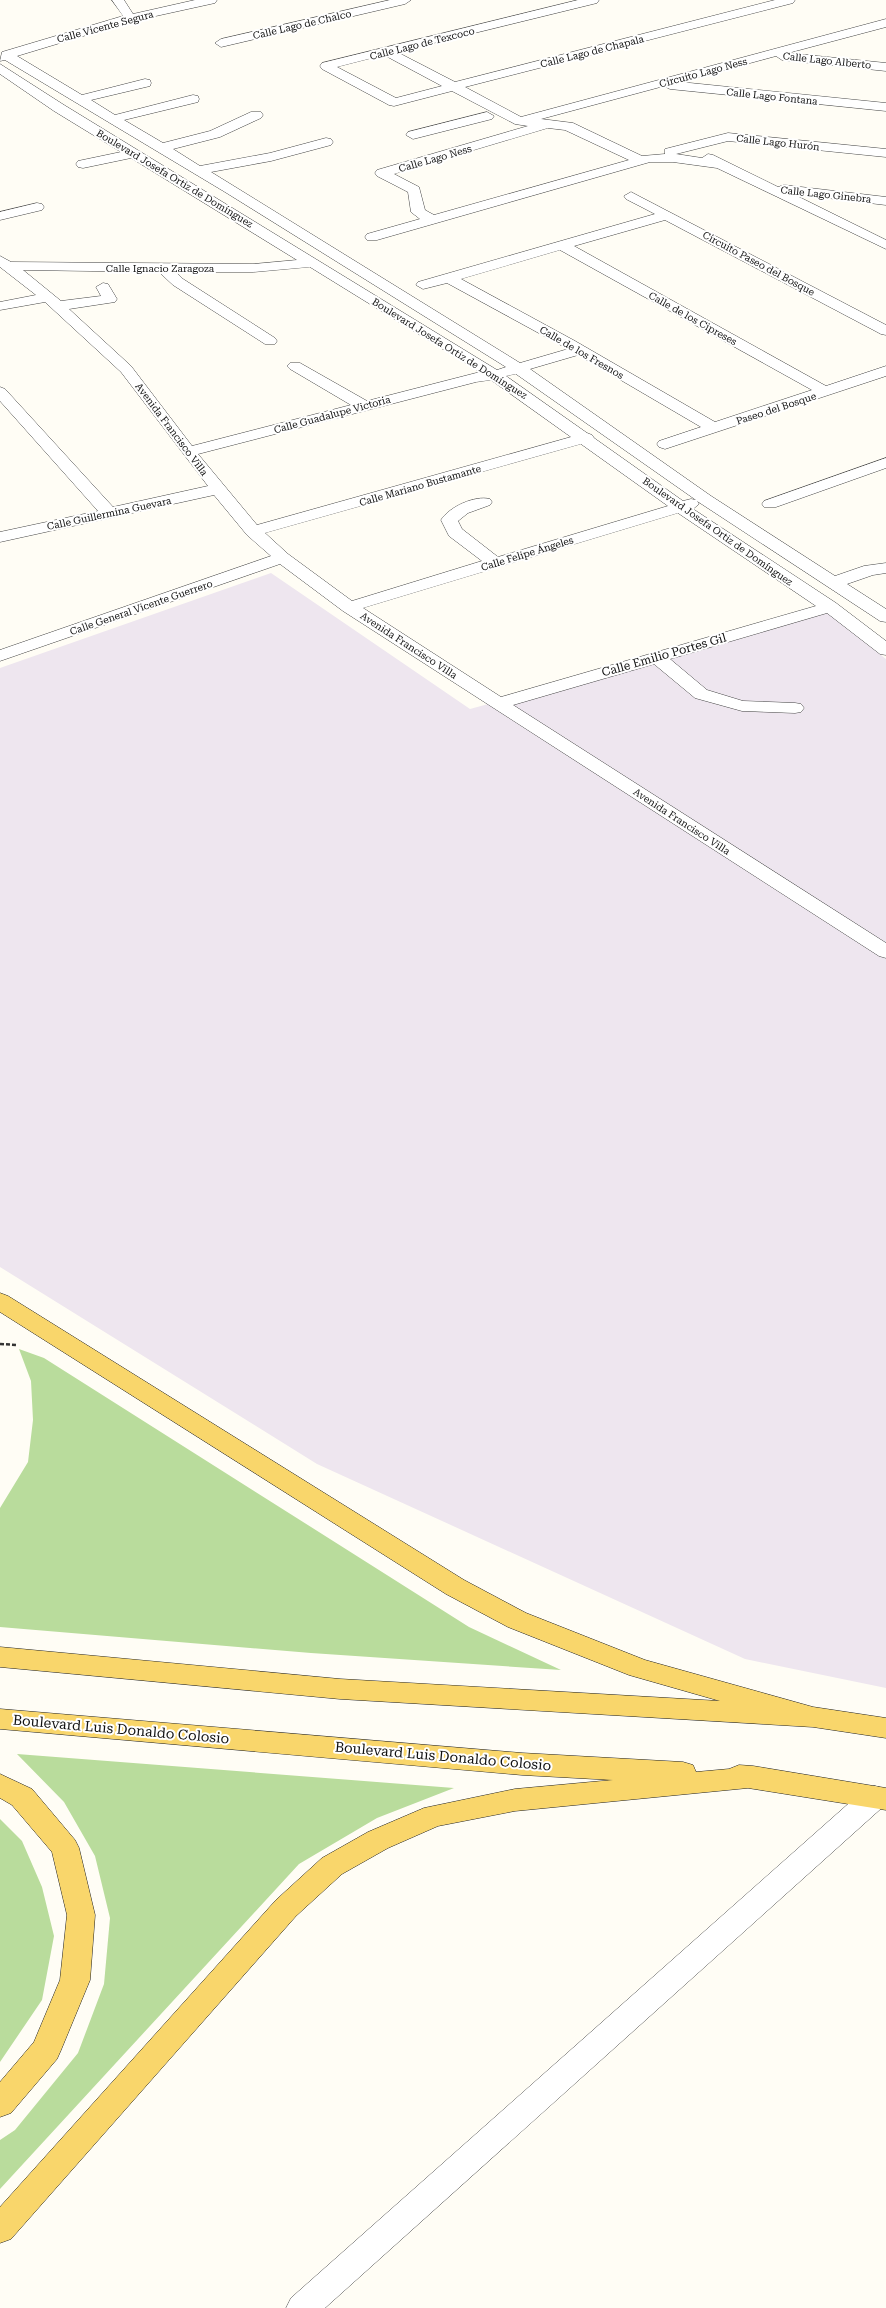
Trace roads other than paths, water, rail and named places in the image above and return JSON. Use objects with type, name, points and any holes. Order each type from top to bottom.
[{"type":"main road","points":[[0,1301],[455,1587],[517,1620],[638,1668],[813,1717]]},
{"type":"main road","points":[[0,1657],[340,1689],[813,1717],[886,1728]]},
{"type":"main road","name":"Boulevard Luis Donaldo Colosio","points":[[0,1719],[522,1764],[753,1777],[880,1798]]},
{"type":"main road","points":[[0,2229],[286,1908],[332,1866],[378,1840],[434,1816],[515,1800],[753,1777]]},
{"type":"main road","points":[[0,1785],[22,1798],[65,1848],[81,1915],[75,1980],[46,2050],[0,2104]]},
{"type":"street","points":[[118,0],[130,18]]},
{"type":"street","name":"Calle Vicente Segura","points":[[3,56],[130,18],[211,0]]},
{"type":"street","name":"Calle Lago de Chalco","points":[[221,43],[405,0]]},
{"type":"street","name":"Calle Lago de Texcoco","points":[[394,102],[326,66],[593,0]]},
{"type":"street","name":"Calle Lago de Chapala","points":[[394,102],[789,0]]},
{"type":"street","name":"Circuito Lago Ness","points":[[370,56],[507,126],[543,122],[657,84],[883,25]]},
{"type":"street","name":"Circuito Lago Ness","points":[[387,52],[456,86],[520,121],[543,122],[568,126],[645,159]]},
{"type":"street","name":"Calle Lago Alberto","points":[[768,54],[886,67]]},
{"type":"street","name":"Boulevard Josefa Ortiz de Domínguez","points":[[3,56],[81,99],[230,189],[514,365],[705,499],[886,617]]},
{"type":"street","name":"Boulevard Josefa Ortiz de Domínguez","points":[[0,68],[69,114],[204,195],[586,438],[680,507],[830,607],[886,650]]},
{"type":"street","points":[[81,99],[145,83]]},
{"type":"street","name":"Calle Lago Fontana","points":[[657,84],[886,107]]},
{"type":"street","points":[[113,119],[193,99]]},
{"type":"street","points":[[69,114],[96,108]]},
{"type":"street","points":[[161,148],[215,134],[256,115]]},
{"type":"street","points":[[413,135],[487,116]]},
{"type":"street","name":"Circuito Lago Ness","points":[[543,122],[557,134],[592,151]]},
{"type":"street","name":"Calle Lago Ness","points":[[433,220],[418,212],[414,190],[382,173],[543,122]]},
{"type":"street","name":"Calle Lago Hurón","points":[[645,159],[728,137],[886,153]]},
{"type":"street","points":[[198,170],[271,156],[326,142]]},
{"type":"street","name":"Circuito Lago Ness","points":[[672,152],[701,155],[886,245]]},
{"type":"street","points":[[83,164],[134,154]]},
{"type":"street","points":[[605,158],[619,166]]},
{"type":"street","name":"Circuito Lago Ness","points":[[372,237],[645,159],[686,159],[721,164]]},
{"type":"street","name":"Calle Lago Ginebra","points":[[767,187],[886,201]]},
{"type":"street","points":[[204,195],[230,189]]},
{"type":"street","name":"Circuito Paseo del Bosque","points":[[631,196],[886,331]]},
{"type":"street","points":[[0,216],[37,207]]},
{"type":"street","points":[[423,285],[667,215]]},
{"type":"street","name":"Calle de los Cipreses","points":[[561,245],[824,391]]},
{"type":"street","name":"Calle Ignacio Zaragoza","points":[[4,263],[164,268],[253,268],[311,263]]},
{"type":"street","name":"Avenida Francisco Villa","points":[[4,263],[53,301],[126,369],[188,452],[218,489],[253,531],[282,558],[349,607],[886,952]]},
{"type":"street","points":[[164,268],[178,282],[270,341]]},
{"type":"street","name":"Calle de los Fresnos","points":[[449,278],[575,347],[714,428]]},
{"type":"street","points":[[0,306],[53,301],[110,299],[104,287]]},
{"type":"street","name":"Calle Guadalupe Victoria","points":[[188,452],[365,406],[575,347]]},
{"type":"street","points":[[295,366],[365,406]]},
{"type":"street","name":"Paseo del Bosque","points":[[665,444],[886,371]]},
{"type":"street","points":[[0,392],[109,513]]},
{"type":"street","name":"Calle Mariano Bustamante","points":[[253,531],[586,438]]},
{"type":"street","points":[[770,504],[886,463]]},
{"type":"street","name":"Calle Guillermina Guevara","points":[[0,537],[218,489]]},
{"type":"street","name":"Calle Felipe Ángeles","points":[[349,607],[705,499]]},
{"type":"street","points":[[484,502],[462,510],[449,520],[455,532],[495,563]]},
{"type":"street","name":"Calle General Vicente Guerrero","points":[[0,656],[177,596],[282,558]]},
{"type":"street","points":[[776,572],[803,562]]},
{"type":"street","points":[[842,587],[870,570],[886,568]]},
{"type":"street","points":[[842,587],[886,575]]},
{"type":"street","name":"Calle Emilio Portes Gil","points":[[498,703],[830,607]]},
{"type":"street","points":[[657,657],[701,694],[742,706],[795,708]]},
{"type":"street","points":[[311,2305],[880,1798]]}]
